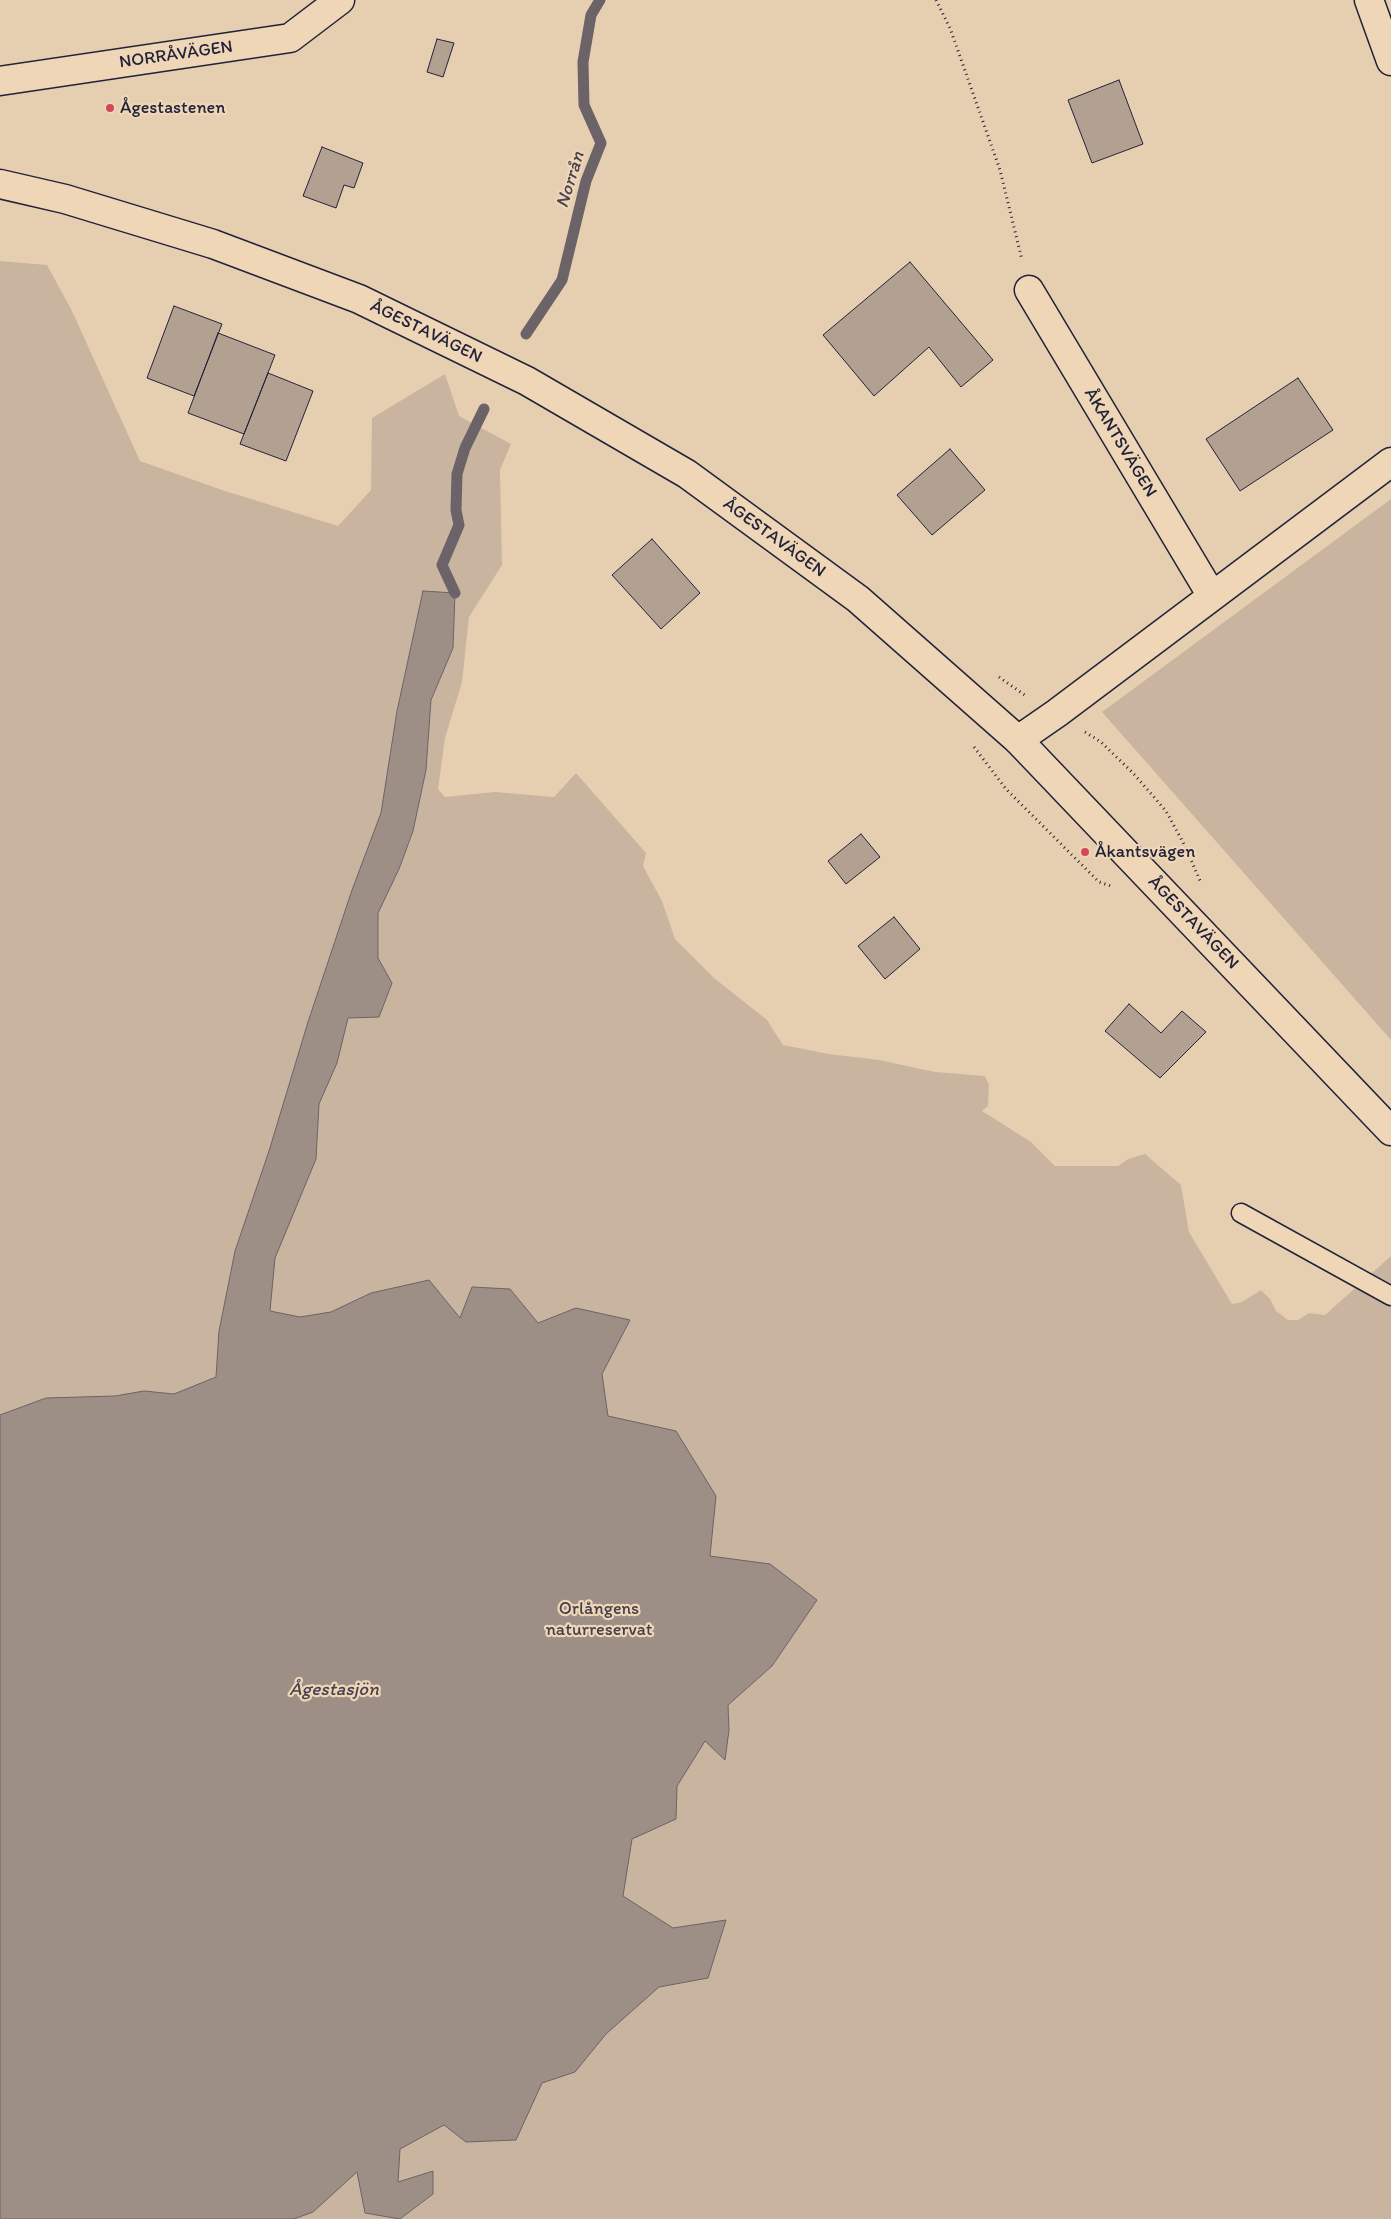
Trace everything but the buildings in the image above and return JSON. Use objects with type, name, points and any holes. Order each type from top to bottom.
[{"type":"main road","name":"NORRÅVÄGEN","points":[[0,81],[290,38],[340,0]]},
{"type":"main road","points":[[1369,0],[1391,61]]},
{"type":"main road","name":"ÅGESTAVÄGEN","points":[[0,184],[65,199],[213,244],[360,299],[527,381],[687,474],[858,599],[1018,740],[1391,1130]]},
{"type":"main road","name":"ÅKANTSVÄGEN","points":[[1029,290],[1212,596]]},
{"type":"main road","points":[[1018,740],[1057,713],[1391,462]]},
{"type":"lane","points":[[1240,1213],[1391,1296]]},
{"type":"path","points":[[936,0],[950,28],[1000,170],[1029,290]]},
{"type":"green space","name":"Orlångens naturreservat","points":[[0,261],[47,265],[72,311],[140,461],[222,490],[338,526],[371,490],[372,418],[445,374],[459,416],[511,444],[500,470],[502,565],[469,617],[462,682],[445,738],[438,789],[445,797],[495,792],[554,797],[576,773],[646,853],[643,866],[662,901],[675,939],[714,978],[767,1020],[783,1045],[829,1054],[879,1060],[935,1072],[985,1076],[989,1085],[988,1106],[982,1111],[1031,1142],[1055,1166],[1118,1166],[1128,1159],[1145,1154],[1181,1185],[1189,1232],[1232,1304],[1242,1302],[1261,1290],[1270,1299],[1276,1311],[1288,1320],[1298,1320],[1309,1313],[1325,1315],[1391,1256],[1391,2219],[0,2219]],"holes":[[[423,592],[455,593],[453,648],[431,700],[426,770],[419,801],[383,807],[397,711]]]},
{"type":"green space","points":[[1391,499],[1391,1040],[1102,712]]},
{"type":"water","name":"Ågestasjön","points":[[423,591],[455,593],[453,648],[431,700],[426,770],[413,831],[399,869],[378,913],[378,958],[392,983],[379,1017],[348,1018],[337,1063],[319,1104],[316,1159],[275,1258],[270,1311],[300,1317],[331,1312],[371,1293],[429,1280],[460,1318],[472,1287],[510,1289],[538,1323],[576,1308],[630,1320],[602,1374],[608,1416],[676,1431],[716,1496],[710,1556],[770,1564],[817,1600],[772,1666],[728,1705],[729,1730],[725,1760],[705,1741],[677,1786],[676,1819],[632,1839],[623,1896],[673,1928],[726,1920],[708,1978],[659,1987],[606,2034],[575,2072],[542,2083],[516,2140],[466,2142],[444,2125],[400,2149],[398,2182],[433,2171],[433,2194],[400,2219],[365,2213],[357,2172],[313,2212],[294,2219],[0,2219],[0,1415],[46,1398],[115,1396],[144,1391],[174,1394],[216,1377],[219,1331],[235,1251],[269,1151],[308,1022],[352,890],[381,813],[397,711]]},
{"type":"waterway","name":"Norrån","points":[[526,334],[562,280],[586,181],[601,143],[584,105],[583,62],[591,15],[600,0]]},
{"type":"waterway","name":"Norrån","points":[[455,593],[442,565],[459,525],[456,510],[457,474],[465,448],[484,409]]},
{"type":"place","name":"Ågestastenen","points":[[110,108]]},
{"type":"place","name":"Åkantsvägen","points":[[1085,852]]}]
